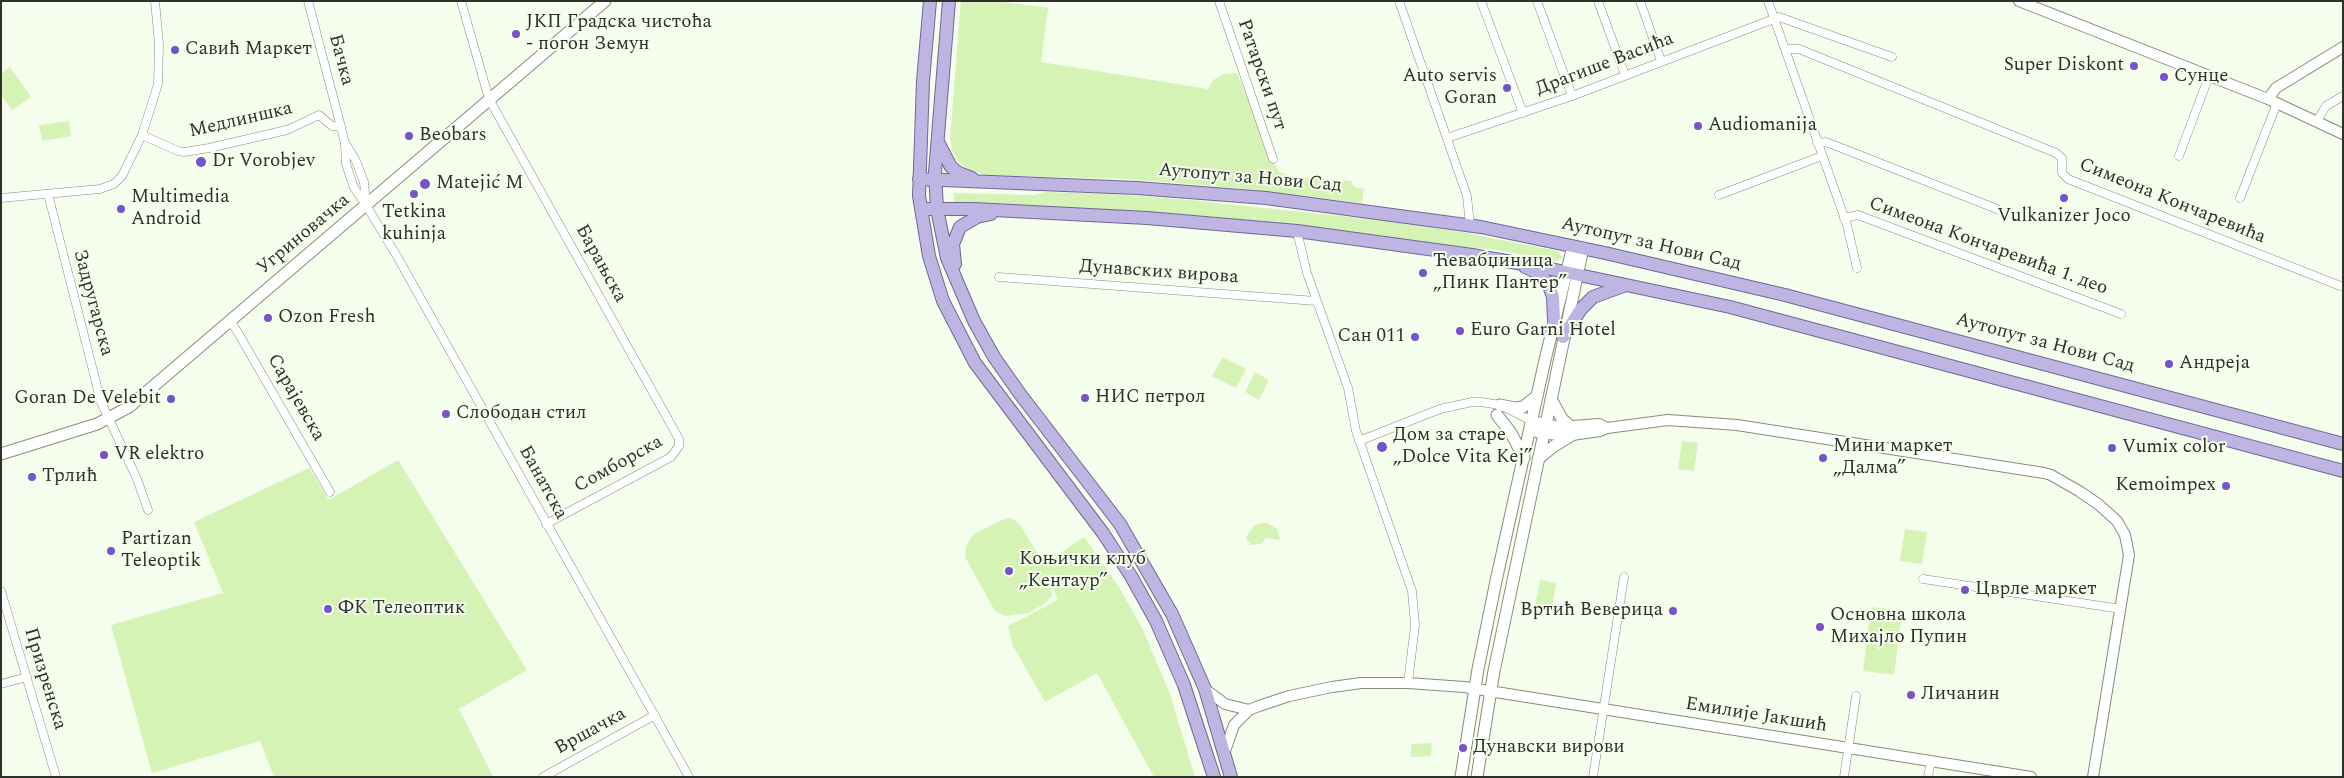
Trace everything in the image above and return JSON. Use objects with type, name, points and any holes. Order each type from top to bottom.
[{"type":"main road","name":"Угриновачка","points":[[1,454],[67,434],[123,411],[605,1]]},
{"type":"main road","points":[[930,1],[918,179],[921,209],[936,280],[960,338],[981,372],[1104,533],[1131,576],[1156,621],[1184,685],[1214,777]]},
{"type":"main road","points":[[949,1],[935,180],[937,209],[945,252],[981,335],[994,357],[1125,532],[1172,614],[1205,689],[1225,751],[1231,777]]},
{"type":"main road","points":[[937,140],[952,168],[966,177],[982,181]]},
{"type":"main road","name":"Аутопут за Нови Сад","points":[[918,179],[1137,188],[1266,198],[1470,225],[1578,247],[1822,304],[2342,443]]},
{"type":"main road","points":[[921,209],[1001,211],[1197,222],[1297,231],[1509,261],[1631,284],[1766,316],[2343,471]]},
{"type":"main road","points":[[960,288],[953,250],[957,232],[970,220],[1001,211]]},
{"type":"main road","points":[[1477,777],[1490,692],[1545,430],[1578,247]]},
{"type":"main road","points":[[1509,261],[1530,269],[1548,284],[1553,297],[1554,320]]},
{"type":"main road","points":[[1461,777],[1475,689],[1496,581],[1537,396],[1554,320],[1573,273]]},
{"type":"main road","points":[[1563,337],[1593,297],[1608,290],[1631,284]]},
{"type":"main road","points":[[1524,458],[1498,410],[1523,406],[1537,396]]},
{"type":"main road","points":[[1538,459],[1572,431],[1562,420],[1551,399]]},
{"type":"street","points":[[1,198],[100,189],[114,184],[125,171],[142,135],[152,105],[159,73],[159,44],[155,1]]},
{"type":"street","name":"Бачка","points":[[308,1],[345,144],[346,164],[354,188],[366,205]]},
{"type":"street","name":"Барањска","points":[[461,1],[489,99],[676,434],[679,446]]},
{"type":"street","name":"Ратарски пут","points":[[1218,1],[1273,159]]},
{"type":"street","points":[[1399,1],[1467,196],[1471,215],[1470,225]]},
{"type":"street","points":[[1481,1],[1523,113]]},
{"type":"street","points":[[1537,1],[1572,96]]},
{"type":"street","points":[[1598,1],[1625,75]]},
{"type":"street","points":[[1640,1],[1661,61]]},
{"type":"street","points":[[1768,1],[1844,218],[1857,268]]},
{"type":"street","points":[[2020,1],[2273,101],[2343,134]]},
{"type":"street","points":[[1774,18],[1782,17],[1892,57]]},
{"type":"street","name":"Драгише Васића","points":[[1447,138],[1572,96],[1774,18]]},
{"type":"street","points":[[2240,198],[2276,88],[2343,47]]},
{"type":"street","name":"Симеона Кончаревића","points":[[1785,48],[1799,50],[2056,153],[2062,158],[2062,173],[2068,179],[2343,287]]},
{"type":"street","points":[[2179,156],[2209,76]]},
{"type":"street","points":[[2317,121],[2326,106],[2343,96]]},
{"type":"street","name":"Медлиншка","points":[[142,135],[178,151],[189,151],[287,130],[319,115],[332,126],[341,127]]},
{"type":"street","name":"Симеона Кончаревића 1. део","points":[[1817,143],[1826,142],[1998,209]]},
{"type":"street","name":"Бачка","points":[[345,144],[356,161],[364,182],[366,205]]},
{"type":"street","points":[[1719,195],[1822,156]]},
{"type":"street","name":"Задругарска","points":[[48,194],[101,402],[107,419],[137,479],[148,510]]},
{"type":"street","name":"Банатска","points":[[366,205],[690,777]]},
{"type":"street","name":"Симеона Кончаревића 1. део","points":[[1844,218],[1858,215],[2121,314]]},
{"type":"street","points":[[1297,231],[1300,251],[1316,301],[1348,388],[1359,441],[1409,581],[1414,601],[1415,625],[1408,683]]},
{"type":"street","name":"Дунавских вирова","points":[[999,277],[1316,301]]},
{"type":"street","name":"Сарајевска","points":[[230,321],[330,492]]},
{"type":"street","points":[[1359,441],[1446,408],[1481,402],[1545,430],[1572,431],[1599,424],[1608,428],[1668,420],[1709,422],[2051,475],[2108,512],[2122,529],[2129,554],[2122,609],[2093,777]]},
{"type":"street","name":"Сомборска","points":[[546,524],[662,463],[674,454],[679,446]]},
{"type":"street","points":[[1593,777],[1624,577]]},
{"type":"street","points":[[1923,579],[2122,609]]},
{"type":"street","name":"Призренска","points":[[1,591],[56,777]]},
{"type":"street","points":[[1,684],[27,677]]},
{"type":"street","points":[[1225,751],[1232,728],[1248,710],[1289,696],[1332,687],[1370,683],[1408,683],[1475,689]]},
{"type":"street","points":[[1205,689],[1225,704],[1248,710]]},
{"type":"street","name":"Емилије Јакшић","points":[[1475,689],[2031,777]]},
{"type":"street","points":[[1844,777],[1856,696]]},
{"type":"street","name":"Вршачка","points":[[543,777],[655,716]]},
{"type":"street","points":[[1928,777],[1931,761]]},
{"type":"green space","points":[[961,1],[995,1],[1048,8],[1041,62],[1208,89],[1213,80],[1224,74],[1237,73],[1279,172],[1293,177],[1351,181],[1354,187],[1364,189],[1362,203],[1236,188],[1128,179],[985,175],[969,170],[959,163],[953,153],[950,138]]},
{"type":"green space","points":[[10,67],[31,97],[12,110],[1,95],[1,74]]},
{"type":"green space","points":[[69,121],[71,136],[42,141],[39,125]]},
{"type":"green space","points":[[1045,192],[1111,194],[1190,200],[1378,220],[1467,233],[1558,251],[1563,258],[1556,261],[1491,249],[1464,248],[1377,235],[1215,217],[954,202],[954,193],[1034,195]]},
{"type":"green space","points":[[1223,357],[1246,369],[1236,388],[1212,376]]},
{"type":"green space","points":[[1255,372],[1269,380],[1259,400],[1245,392]]},
{"type":"green space","points":[[1682,441],[1698,443],[1694,471],[1678,469]]},
{"type":"green space","name":"ФК Телеоптик","points":[[398,460],[527,670],[459,709],[493,777],[274,777],[260,741],[152,773],[111,625],[223,593],[194,522],[309,468],[329,500]]},
{"type":"green space","points":[[1009,518],[1018,522],[1044,564],[1084,537],[1119,587],[1143,630],[1170,694],[1195,777],[1154,777],[1097,673],[1045,702],[1013,646],[1008,626],[1058,600],[1051,582],[1052,596],[1044,604],[1029,613],[1005,616],[995,611],[965,557],[966,546],[973,535],[997,522]]},
{"type":"green space","points":[[1267,523],[1277,529],[1280,540],[1266,538],[1261,544],[1251,545],[1246,539],[1248,534],[1255,525]]},
{"type":"green space","points":[[1905,529],[1927,532],[1922,564],[1900,561]]},
{"type":"green space","points":[[1540,580],[1556,583],[1552,609],[1535,607]]},
{"type":"green space","points":[[1871,607],[1902,611],[1894,675],[1863,671]]},
{"type":"green space","points":[[1432,743],[1431,756],[1411,757],[1411,744]]},
{"type":"place","name":"ЈКП Градска чистоћа - погон Земун","points":[[516,34]]},
{"type":"place","name":"Савић Маркет","points":[[175,50]]},
{"type":"place","name":"Super Diskont","points":[[2134,66]]},
{"type":"place","name":"Сунце","points":[[2164,77]]},
{"type":"place","name":"Auto servis Goran","points":[[1507,88]]},
{"type":"place","name":"Audiomanija","points":[[1698,126]]},
{"type":"place","name":"Beobars","points":[[409,136]]},
{"type":"place","name":"Dr Vorobjev","points":[[201,162]]},
{"type":"place","name":"Matejić M","points":[[425,184]]},
{"type":"place","name":"Tetkina kuhinja","points":[[414,194]]},
{"type":"place","name":"Vulkanizer Joco","points":[[2064,198]]},
{"type":"place","name":"Multimedia Android","points":[[121,209]]},
{"type":"place","name":"Ћевабџиница „Пинк Пантер”","points":[[1423,273]]},
{"type":"place","name":"Ozon Fresh","points":[[268,318]]},
{"type":"place","name":"Euro Garni Hotel","points":[[1460,331]]},
{"type":"place","name":"Сан 011","points":[[1415,337]]},
{"type":"place","name":"Андреја","points":[[2169,364]]},
{"type":"place","name":"НИС петрол","points":[[1085,398]]},
{"type":"place","name":"Goran De Velebit","points":[[171,399]]},
{"type":"place","name":"Слободан стил","points":[[446,414]]},
{"type":"place","name":"Дом за старе „Dolce Vita Kej”","points":[[1382,447]]},
{"type":"place","name":"Vumix color","points":[[2112,448]]},
{"type":"place","name":"VR elektro","points":[[104,455]]},
{"type":"place","name":"Мини маркет „Далма”","points":[[1823,458]]},
{"type":"place","name":"Трлић","points":[[32,477]]},
{"type":"place","name":"Kemoimpex","points":[[2226,486]]},
{"type":"place","name":"Partizan Teleoptik","points":[[111,551]]},
{"type":"place","name":"Коњички клуб „Кентаур”","points":[[1009,571]]},
{"type":"place","name":"Цврле маркет","points":[[1965,590]]},
{"type":"place","name":"ФК Телеоптик","points":[[328,609]]},
{"type":"place","name":"Вртић Веверица","points":[[1673,611]]},
{"type":"place","name":"Основна школа Михајло Пупин","points":[[1820,627]]},
{"type":"place","name":"Личанин","points":[[1911,695]]},
{"type":"place","name":"Дунавски вирови","points":[[1463,748]]}]
